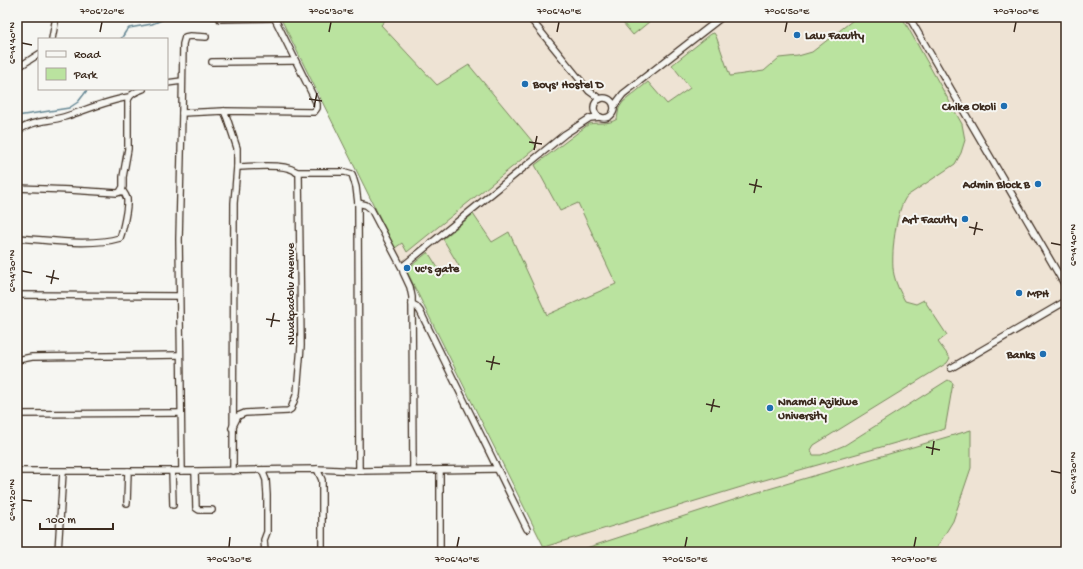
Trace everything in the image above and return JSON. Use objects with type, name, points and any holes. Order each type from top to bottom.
[{"type":"street","points":[[52,38],[56,17]]},
{"type":"street","points":[[529,17],[589,91],[600,99],[609,99],[623,94]]},
{"type":"street","points":[[403,270],[404,264],[565,134],[590,118],[608,117],[614,110],[614,106],[623,94],[722,17]]},
{"type":"street","points":[[909,17],[1066,287]]},
{"type":"street","points":[[182,114],[224,112],[314,112],[317,108],[317,104],[275,18],[220,19]]},
{"type":"street","points":[[182,471],[178,239],[184,40],[186,37],[190,36],[206,37]]},
{"type":"street","points":[[17,68],[38,55]]},
{"type":"street","points":[[212,62],[295,61]]},
{"type":"street","points":[[168,83],[182,81]]},
{"type":"street","points":[[17,132],[33,122],[63,117],[95,105],[115,99],[129,97],[141,90]]},
{"type":"street","points":[[589,91],[600,117]]},
{"type":"street","points":[[17,238],[93,242],[120,238],[124,226],[127,203],[127,197],[122,190],[128,149],[129,97]]},
{"type":"street","points":[[590,118],[600,99]]},
{"type":"street","points":[[609,99],[614,106]]},
{"type":"street","points":[[224,112],[228,118],[237,148],[234,203],[233,471]]},
{"type":"street","points":[[237,167],[279,167],[296,172],[345,172],[352,174],[356,186],[358,203],[359,471]]},
{"type":"street","name":"Nwakpadolu Avenue","points":[[232,428],[238,416],[245,413],[288,411],[291,409],[297,393],[301,346],[300,180],[299,174],[296,172]]},
{"type":"street","points":[[17,188],[117,194],[122,190]]},
{"type":"street","points":[[358,203],[366,205],[371,209],[403,270],[410,288],[412,304],[411,325],[413,358],[413,470]]},
{"type":"street","points":[[17,296],[179,296]]},
{"type":"street","points":[[951,368],[1066,301]]},
{"type":"street","points":[[412,304],[420,311],[527,529]]},
{"type":"street","points":[[17,360],[32,357],[180,355]]},
{"type":"street","points":[[17,414],[181,413]]},
{"type":"street","points":[[317,469],[322,480],[322,552]]},
{"type":"street","points":[[17,471],[233,471],[317,469],[359,471],[497,469]]},
{"type":"street","points":[[262,470],[266,480],[267,495],[267,532],[264,540],[265,552]]},
{"type":"street","points":[[440,470],[440,552]]},
{"type":"street","points":[[127,504],[128,471]]},
{"type":"street","points":[[172,471],[173,505]]},
{"type":"street","points":[[196,471],[196,508],[199,510],[212,510]]},
{"type":"street","points":[[58,552],[63,472]]},
{"type":"shaded area","name":"Nnamdi Azikiwe University","points":[[280,17],[1066,17],[1066,552],[546,552]]},
{"type":"green space","points":[[280,17],[388,17],[381,25],[437,85],[469,65],[537,147],[407,252],[402,243],[395,248]]},
{"type":"green space","points":[[618,17],[655,17],[633,35]]},
{"type":"green space","points":[[857,17],[902,17],[962,124],[965,140],[961,153],[955,164],[907,196],[900,211],[893,246],[893,267],[898,288],[905,301],[916,304],[924,300],[947,335],[938,342],[950,358],[947,363],[814,445],[811,450],[813,455],[821,455],[845,445],[948,380],[953,383],[945,429],[761,481],[544,547],[406,270],[428,252],[443,276],[459,266],[443,239],[473,214],[492,242],[509,232],[547,315],[616,284],[578,203],[560,211],[535,165],[589,124],[607,123],[617,119],[619,108],[623,102],[648,82],[667,104],[690,88],[672,65],[711,34],[714,33],[716,36],[730,76],[764,71],[779,58],[798,56],[812,52]]},
{"type":"green space","points":[[971,430],[971,468],[953,521],[934,552],[574,552],[755,493]]},
{"type":"waterway","points":[[122,38],[129,28],[152,24],[169,17]]},
{"type":"waterway","points":[[17,116],[69,108],[78,102],[87,90]]},
{"type":"place","name":"Law Faculty","points":[[797,35]]},
{"type":"place","name":"Boys' Hostel D","points":[[525,84]]},
{"type":"place","name":"Chike Okoli","points":[[1004,106]]},
{"type":"place","name":"Admin Block B","points":[[1038,184]]},
{"type":"place","name":"Art Faculty","points":[[965,219]]},
{"type":"place","name":"vc's gate","points":[[407,268]]},
{"type":"place","name":"MPH","points":[[1019,293]]},
{"type":"place","name":"Banks","points":[[1043,354]]},
{"type":"place","name":"Nnamdi Azikiwe University","points":[[770,408]]}]
